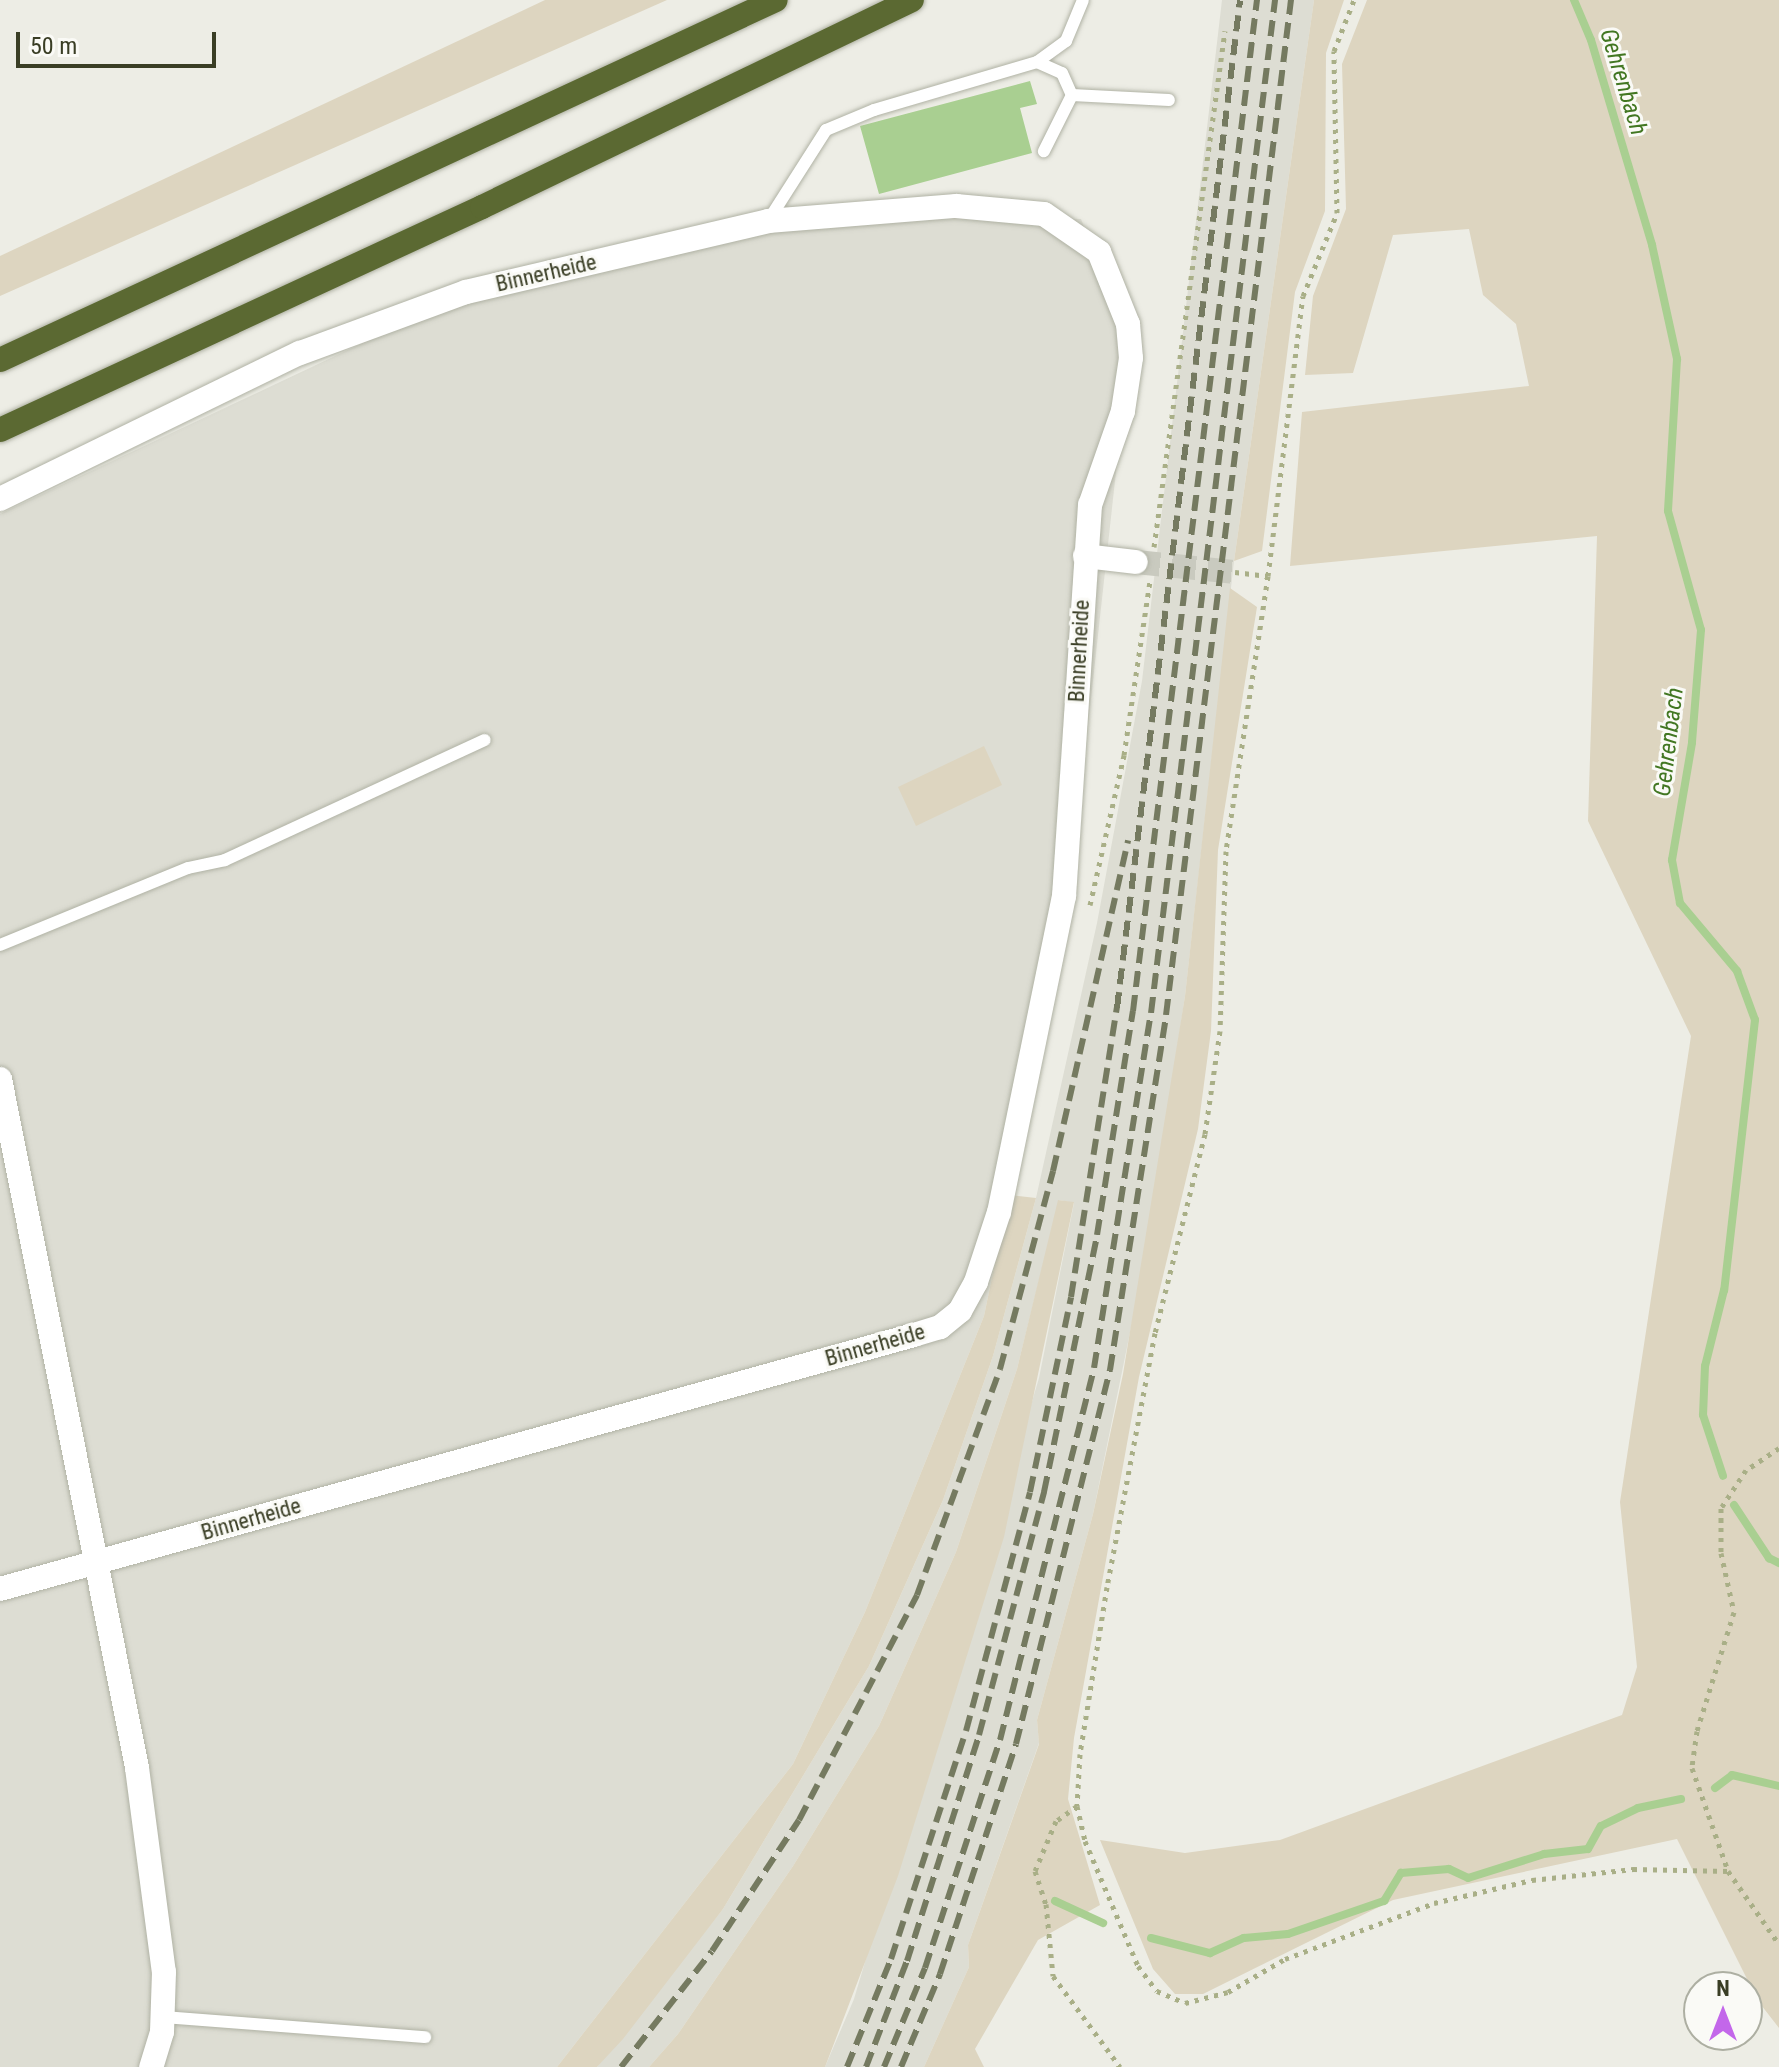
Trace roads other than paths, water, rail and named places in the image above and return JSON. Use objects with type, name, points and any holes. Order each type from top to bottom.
[{"type":"highway","points":[[0,360],[776,0]]},
{"type":"highway","points":[[0,430],[482,207],[912,0]]},
{"type":"street","name":"Binnerheide","points":[[0,499],[300,353],[466,292],[768,221],[956,206],[1044,214],[1099,252],[1128,324],[1131,358],[1123,411],[1090,505],[1064,896],[999,1212],[976,1282],[960,1311],[940,1327],[914,1335],[0,1589]]},
{"type":"street","points":[[1085,556],[1146,564]]},
{"type":"street","points":[[0,1079],[96,1562],[151,1869],[164,1972],[163,2017],[151,2067]]},
{"type":"lane","points":[[768,221],[826,130],[874,110],[1037,62],[1066,41],[1083,0]]},
{"type":"lane","points":[[1037,62],[1062,73],[1072,95]]},
{"type":"lane","points":[[1072,95],[1169,100]]},
{"type":"lane","points":[[1044,151],[1072,95]]},
{"type":"lane","points":[[0,945],[188,868],[225,860],[485,740]]},
{"type":"lane","points":[[163,2017],[425,2037]]},
{"type":"waterway","name":"Gehrenbach","points":[[1574,0],[1591,40],[1652,245],[1677,359],[1668,511],[1701,630],[1692,743],[1672,860],[1680,903],[1737,971],[1755,1020],[1724,1290],[1705,1366],[1703,1415],[1723,1476]]},
{"type":"waterway","name":"Gehrenbach","points":[[1734,1505],[1769,1558],[1779,1563]]},
{"type":"waterway","points":[[1715,1788],[1732,1775],[1779,1786]]},
{"type":"waterway","points":[[1151,1938],[1210,1953],[1244,1938],[1288,1934],[1384,1901],[1401,1873],[1449,1869],[1468,1878],[1544,1854],[1588,1849],[1601,1826],[1638,1808],[1681,1799]]},
{"type":"waterway","points":[[1055,1901],[1103,1923]]},
{"type":"tunnel","points":[[1136,562],[1235,572]]},
{"type":"railway","points":[[847,2067],[891,1959],[966,1731],[1030,1492],[1071,1297],[1117,1008],[1240,0]]},
{"type":"railway","points":[[866,2067],[907,1961],[979,1735],[1044,1492],[1097,1235],[1133,1011],[1257,0]]},
{"type":"railway","points":[[884,2067],[925,1968],[1000,1740],[1094,1368],[1151,1013],[1275,0]]},
{"type":"railway","points":[[901,2067],[940,1974],[1016,1744],[1110,1370],[1166,1015],[1291,0]]},
{"type":"railway","points":[[621,2067],[712,1951],[799,1820],[917,1595],[1000,1369],[1053,1171],[1128,840]]}]
